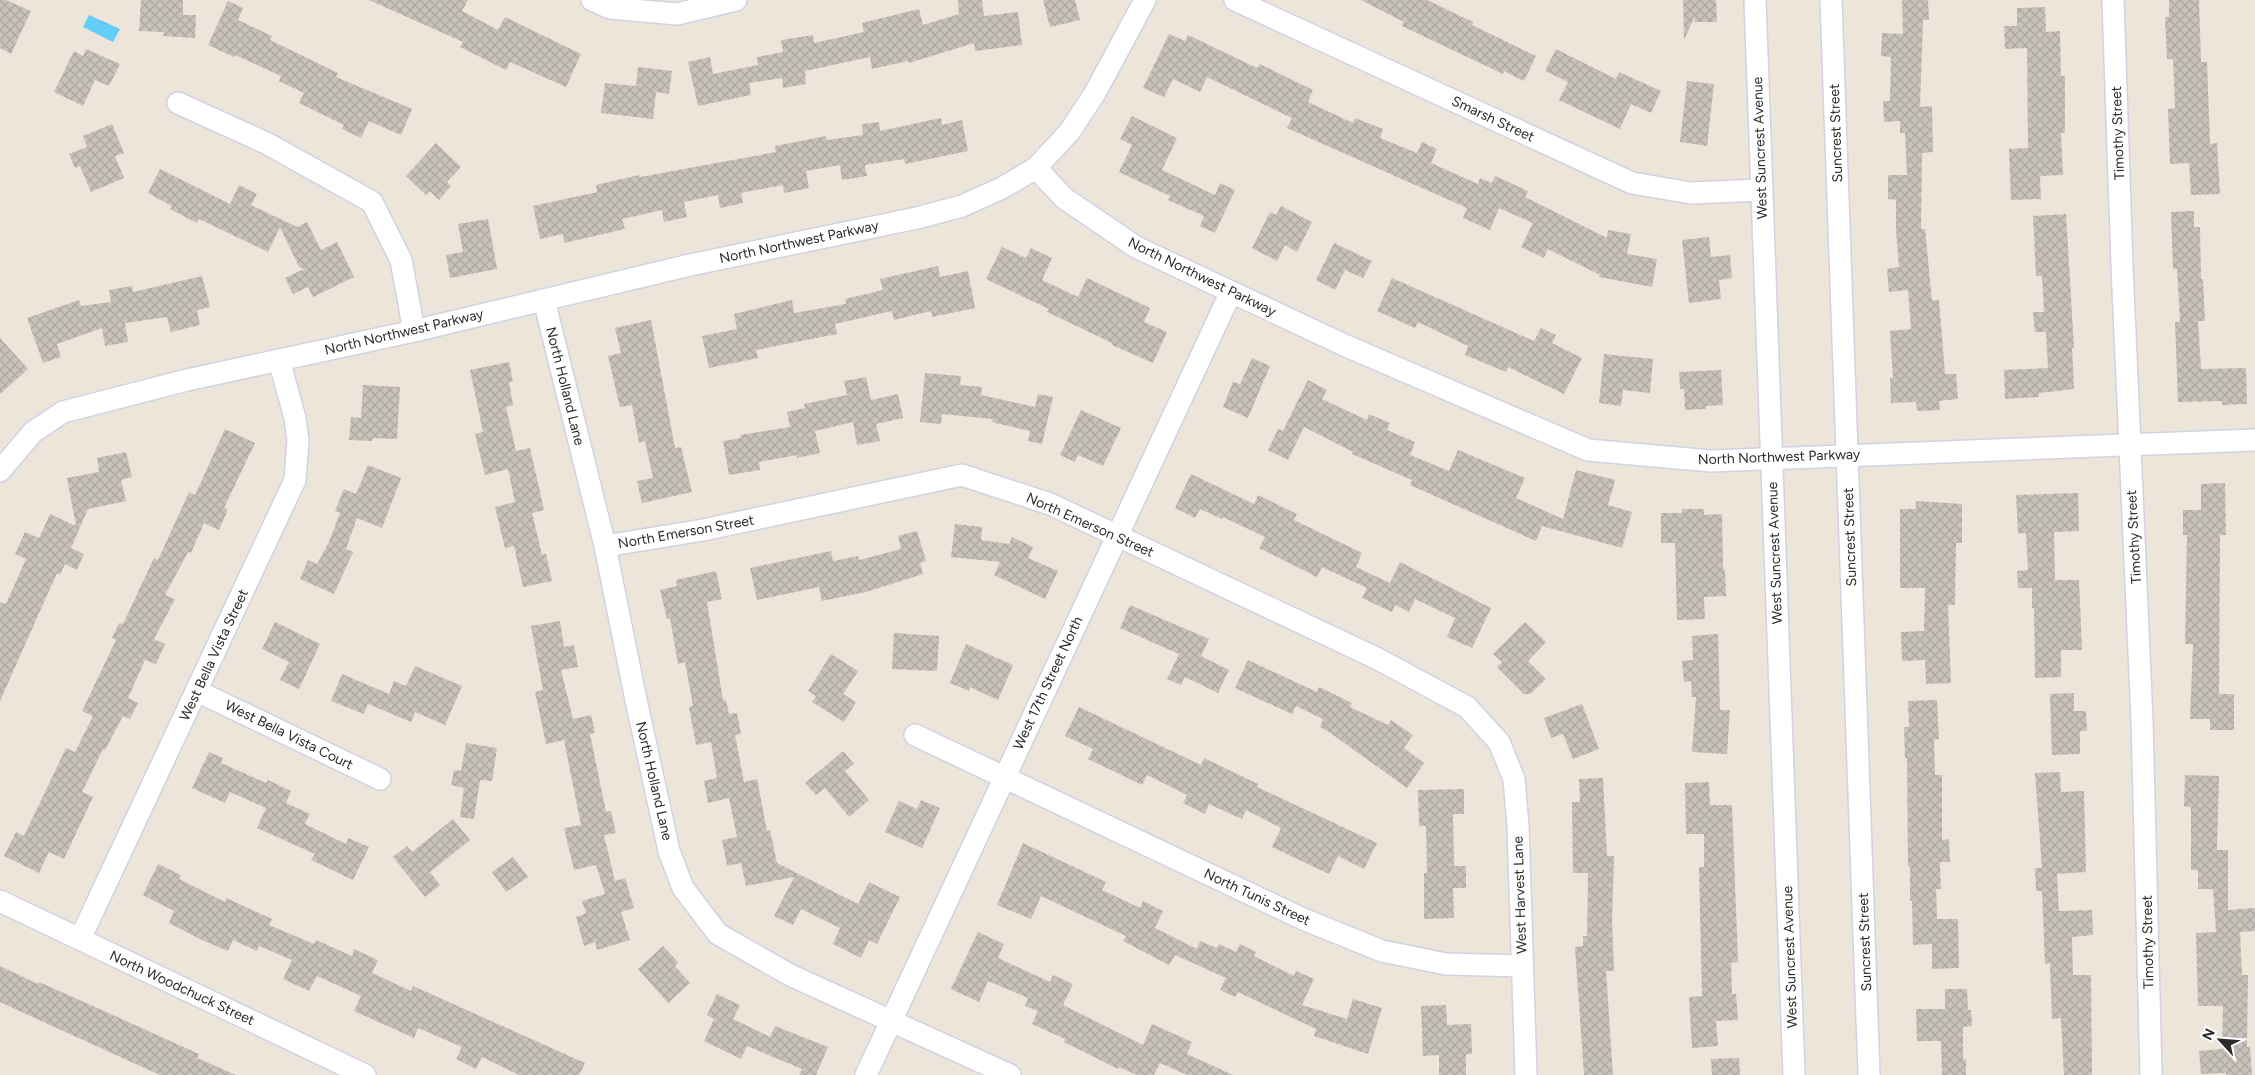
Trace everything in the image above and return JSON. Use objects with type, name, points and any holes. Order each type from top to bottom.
[{"type":"street","points":[[592,0],[610,8],[677,14],[701,4],[736,0]]},
{"type":"street","points":[[1036,168],[1070,131],[1094,93],[1145,0]]},
{"type":"street","name":"Smarsh Street","points":[[1236,0],[1632,183],[1691,193],[1762,190]]},
{"type":"street","name":"West Suncrest Avenue","points":[[1756,0],[1794,1075]]},
{"type":"street","name":"Suncrest Street","points":[[1831,0],[1869,1075]]},
{"type":"street","name":"Timothy Street","points":[[2113,0],[2142,720],[2151,1075]]},
{"type":"street","points":[[178,103],[268,144],[372,202],[401,260],[414,331]]},
{"type":"street","name":"North Northwest Parkway","points":[[0,471],[33,432],[64,412],[187,380],[414,331],[690,264],[917,218],[962,206],[1002,188],[1036,168],[1064,198],[1136,247],[1344,345],[1588,450],[1711,461],[2255,440]]},
{"type":"street","name":"West 17th Street North","points":[[866,1075],[1231,292]]},
{"type":"street","name":"North Holland Lane","points":[[544,300],[605,546],[669,851],[683,888],[718,934],[790,975],[1010,1075]]},
{"type":"street","name":"West Bella Vista Street","points":[[80,939],[295,480],[298,441],[295,418],[279,360]]},
{"type":"street","name":"North Emerson Street","points":[[605,546],[703,530],[962,475],[1050,504],[1378,659],[1467,706],[1484,723]]},
{"type":"street","name":"West Bella Vista Court","points":[[197,691],[380,779]]},
{"type":"street","name":"West Harvest Lane","points":[[1484,723],[1499,742],[1514,779],[1518,826],[1526,1075]]},
{"type":"street","name":"North Tunis Street","points":[[915,735],[1303,919],[1382,951],[1446,964],[1523,966]]},
{"type":"street","name":"North Woodchuck Street","points":[[0,901],[365,1075]]},
{"type":"water","points":[[89,15],[120,29],[113,42],[83,27]]},
{"type":"building","points":[[0,0],[6,0],[31,11],[11,54],[0,48]]},
{"type":"building","points":[[141,0],[183,0],[183,15],[196,15],[195,38],[163,36],[164,32],[139,31]]},
{"type":"building","points":[[369,0],[468,0],[462,11],[498,30],[505,17],[581,54],[566,87],[510,62],[506,70],[460,47],[463,42]]},
{"type":"building","points":[[958,0],[982,0],[984,16],[1018,12],[1022,45],[975,51],[974,43],[909,63],[908,61],[872,69],[870,57],[805,71],[806,84],[783,88],[782,78],[749,83],[751,95],[698,106],[688,62],[710,57],[713,74],[758,65],[757,57],[783,52],[781,40],[813,35],[814,43],[864,32],[862,23],[919,9],[923,25],[959,14]]},
{"type":"building","points":[[1043,0],[1075,0],[1080,20],[1050,27]]},
{"type":"building","points":[[1361,0],[1427,0],[1473,22],[1472,25],[1536,56],[1524,81],[1504,71],[1503,74],[1402,26],[1404,22]]},
{"type":"building","points":[[1683,0],[1716,0],[1717,22],[1694,22],[1695,16],[1684,40]]},
{"type":"building","points":[[1902,0],[1928,0],[1929,20],[1923,20],[1920,107],[1932,106],[1933,152],[1922,153],[1921,229],[1925,229],[1932,300],[1939,300],[1945,374],[1956,374],[1958,399],[1939,401],[1940,410],[1917,411],[1916,402],[1891,403],[1890,378],[1893,378],[1890,331],[1911,329],[1908,290],[1889,292],[1887,269],[1899,267],[1896,200],[1888,199],[1888,175],[1907,175],[1905,133],[1900,133],[1900,121],[1884,122],[1883,101],[1890,101],[1891,57],[1881,56],[1882,33],[1903,34]]},
{"type":"building","points":[[2169,0],[2199,0],[2201,62],[2207,62],[2210,144],[2217,143],[2220,194],[2191,195],[2189,163],[2170,164],[2168,109],[2175,108],[2173,59],[2167,59],[2165,17],[2169,17]]},
{"type":"building","points":[[228,1],[243,8],[238,20],[272,36],[270,40],[338,73],[336,77],[412,109],[401,135],[369,121],[361,138],[342,129],[344,125],[299,103],[304,93],[279,81],[281,76],[208,45]]},
{"type":"building","points":[[2045,7],[2046,32],[2060,31],[2061,76],[2065,76],[2065,133],[2061,133],[2063,175],[2040,176],[2041,199],[2011,200],[2009,149],[2028,148],[2027,48],[2005,49],[2004,26],[2017,26],[2017,8]]},
{"type":"building","points":[[1169,34],[1185,41],[1188,35],[1257,68],[1260,64],[1313,90],[1308,102],[1353,123],[1355,118],[1383,129],[1380,138],[1417,153],[1422,142],[1437,149],[1431,163],[1478,184],[1480,178],[1492,183],[1495,176],[1528,191],[1525,197],[1607,238],[1608,230],[1631,234],[1627,254],[1657,259],[1652,287],[1599,277],[1600,275],[1548,249],[1544,258],[1521,247],[1533,223],[1499,208],[1490,230],[1463,218],[1467,208],[1287,128],[1292,118],[1207,77],[1200,92],[1173,79],[1164,97],[1143,88]]},
{"type":"building","points":[[86,49],[120,64],[109,86],[95,80],[83,106],[54,92],[74,51],[83,56]]},
{"type":"building","points":[[1556,49],[1616,79],[1619,72],[1661,91],[1651,113],[1631,104],[1620,129],[1559,100],[1568,82],[1545,71]]},
{"type":"building","points":[[638,67],[672,71],[669,94],[656,92],[653,119],[601,113],[605,83],[636,86]]},
{"type":"building","points":[[1687,81],[1714,84],[1707,146],[1680,142]]},
{"type":"building","points":[[1132,116],[1177,138],[1162,170],[1215,195],[1220,183],[1235,190],[1215,233],[1200,226],[1204,216],[1168,200],[1170,196],[1119,172],[1132,145],[1120,139]]},
{"type":"building","points":[[941,118],[942,125],[962,120],[968,151],[905,164],[904,159],[865,165],[867,176],[842,180],[840,165],[806,171],[809,188],[784,193],[783,185],[741,193],[743,203],[720,208],[718,195],[684,202],[687,217],[664,222],[662,210],[622,219],[625,229],[564,243],[563,234],[540,239],[533,206],[597,192],[596,185],[639,175],[640,177],[776,152],[775,146],[826,136],[827,140],[863,135],[862,124],[879,122],[880,131]]},
{"type":"building","points":[[112,124],[124,153],[115,156],[124,178],[91,192],[80,166],[75,168],[69,154],[87,147],[83,136]]},
{"type":"building","points":[[436,143],[461,167],[447,182],[451,186],[439,200],[430,191],[426,195],[406,176]]},
{"type":"building","points":[[160,169],[230,204],[239,185],[257,194],[251,205],[297,227],[307,222],[321,250],[337,242],[354,277],[313,297],[308,287],[293,294],[285,278],[304,269],[299,267],[280,227],[268,252],[199,219],[197,223],[170,209],[172,206],[148,193]]},
{"type":"building","points":[[1281,206],[1312,222],[1297,252],[1285,245],[1277,261],[1252,248],[1270,212],[1276,215]]},
{"type":"building","points":[[2194,211],[2194,227],[2200,227],[2201,279],[2203,279],[2205,321],[2198,321],[2201,369],[2246,368],[2247,404],[2222,405],[2222,401],[2178,402],[2175,322],[2180,322],[2177,269],[2173,269],[2171,212]]},
{"type":"building","points":[[2066,214],[2074,348],[2072,348],[2074,389],[2039,393],[2039,397],[2005,399],[2004,370],[2048,368],[2046,332],[2035,332],[2033,312],[2044,312],[2042,276],[2036,276],[2033,216]]},
{"type":"building","points":[[488,219],[497,269],[450,278],[446,255],[463,252],[458,224]]},
{"type":"building","points":[[1709,237],[1711,257],[1730,255],[1732,278],[1719,280],[1721,299],[1689,303],[1682,240]]},
{"type":"building","points":[[1334,243],[1372,261],[1363,278],[1345,270],[1335,290],[1316,280]]},
{"type":"building","points":[[1002,247],[1026,258],[1031,248],[1052,258],[1042,280],[1078,297],[1087,278],[1150,308],[1144,322],[1167,332],[1153,363],[1112,345],[1112,343],[1047,312],[1049,309],[986,279]]},
{"type":"building","points":[[938,266],[940,277],[968,271],[975,308],[932,317],[931,311],[894,320],[892,311],[835,324],[837,334],[756,350],[758,358],[709,368],[702,336],[737,329],[734,314],[792,300],[794,313],[846,304],[845,299],[883,290],[880,279]]},
{"type":"building","points":[[202,276],[210,307],[197,310],[200,325],[171,332],[167,317],[125,323],[128,342],[105,346],[102,328],[57,344],[61,357],[43,363],[27,318],[79,300],[81,306],[111,302],[109,290],[132,286],[133,292]]},
{"type":"building","points":[[1392,278],[1534,341],[1541,328],[1556,335],[1552,343],[1582,358],[1564,394],[1508,367],[1506,372],[1465,355],[1468,346],[1418,322],[1415,328],[1377,311]]},
{"type":"building","points":[[651,320],[675,448],[681,447],[692,492],[642,503],[637,481],[653,478],[645,441],[639,443],[632,405],[620,407],[608,356],[621,353],[615,328]]},
{"type":"building","points":[[0,338],[28,369],[0,394]]},
{"type":"building","points":[[1604,354],[1653,359],[1650,393],[1623,390],[1621,406],[1599,403]]},
{"type":"building","points":[[1252,358],[1270,366],[1248,418],[1223,407],[1233,382],[1240,384]]},
{"type":"building","points":[[509,362],[513,381],[509,382],[513,405],[506,407],[516,451],[530,448],[544,510],[532,513],[542,555],[546,554],[552,581],[523,587],[514,546],[505,548],[495,507],[515,502],[508,469],[485,475],[475,434],[483,432],[470,370]]},
{"type":"building","points":[[1721,370],[1723,405],[1706,406],[1706,409],[1685,410],[1684,389],[1680,389],[1679,372]]},
{"type":"building","points":[[925,373],[961,376],[960,385],[982,387],[981,395],[1035,407],[1038,394],[1053,397],[1042,444],[1028,441],[1030,431],[992,422],[993,419],[942,414],[941,424],[920,422]]},
{"type":"building","points":[[866,377],[871,400],[898,394],[903,418],[876,424],[880,441],[857,445],[853,422],[815,431],[820,453],[797,458],[797,455],[759,462],[760,470],[729,475],[723,441],[741,438],[740,435],[790,427],[787,412],[805,408],[804,404],[847,395],[844,381]]},
{"type":"building","points":[[1308,380],[1327,390],[1322,399],[1367,420],[1369,414],[1390,423],[1387,430],[1415,442],[1410,455],[1449,471],[1458,450],[1525,478],[1516,498],[1563,519],[1576,470],[1615,480],[1608,505],[1632,512],[1622,548],[1542,526],[1536,541],[1410,485],[1412,480],[1352,454],[1353,452],[1304,427],[1288,460],[1268,450],[1278,429],[1283,431]]},
{"type":"building","points":[[363,385],[400,387],[397,439],[349,440],[351,417],[361,418]]},
{"type":"building","points":[[1081,410],[1121,428],[1103,466],[1078,455],[1075,462],[1060,455]]},
{"type":"building","points":[[225,429],[255,443],[224,508],[228,509],[219,530],[204,523],[191,553],[188,552],[165,595],[175,599],[154,639],[165,644],[156,664],[145,660],[128,698],[138,703],[130,719],[123,716],[105,750],[103,749],[82,792],[93,797],[64,859],[49,852],[39,873],[4,856],[16,832],[24,836],[66,748],[75,752],[93,716],[82,711],[116,640],[112,638],[119,623],[123,624],[154,558],[158,560],[189,492],[195,495]]},
{"type":"building","points":[[126,452],[132,477],[121,480],[126,501],[88,509],[71,548],[84,554],[77,570],[65,564],[60,575],[57,573],[0,701],[0,602],[6,604],[26,559],[15,554],[25,532],[39,538],[50,514],[76,526],[67,478],[99,472],[97,458]]},
{"type":"building","points":[[368,465],[401,478],[382,528],[357,518],[346,549],[353,552],[334,594],[300,579],[308,560],[317,564],[329,542],[340,513],[335,511],[344,489],[356,494]]},
{"type":"building","points":[[1191,474],[1254,504],[1258,495],[1297,514],[1294,520],[1362,553],[1356,567],[1390,583],[1400,562],[1491,608],[1472,648],[1447,637],[1455,618],[1415,599],[1409,612],[1395,605],[1392,612],[1362,598],[1367,588],[1322,567],[1317,577],[1259,548],[1265,537],[1223,517],[1222,519],[1200,509],[1195,518],[1175,508]]},
{"type":"building","points":[[2225,483],[2226,535],[2220,535],[2219,694],[2234,694],[2234,730],[2210,730],[2210,719],[2190,719],[2193,644],[2185,644],[2187,535],[2183,535],[2183,510],[2201,510],[2201,484]]},
{"type":"building","points":[[2078,493],[2079,531],[2054,532],[2055,580],[2079,580],[2082,650],[2061,650],[2061,677],[2035,678],[2032,588],[2018,588],[2017,571],[2028,570],[2026,533],[2018,534],[2016,495]]},
{"type":"building","points":[[1916,501],[1962,504],[1962,543],[1956,543],[1955,605],[1948,605],[1951,683],[1926,684],[1925,660],[1902,661],[1901,632],[1924,631],[1925,588],[1900,588],[1900,509],[1916,509]]},
{"type":"building","points":[[1682,509],[1704,509],[1704,515],[1722,514],[1723,569],[1725,569],[1726,596],[1704,597],[1705,619],[1677,620],[1675,543],[1661,543],[1661,513],[1682,513]]},
{"type":"building","points":[[955,524],[982,527],[981,540],[1009,544],[1012,537],[1033,547],[1028,558],[1058,571],[1045,599],[994,575],[1000,562],[951,557]]},
{"type":"building","points":[[917,531],[926,561],[920,563],[923,574],[866,592],[822,601],[819,587],[757,600],[750,568],[831,551],[833,561],[858,556],[859,560],[901,549],[898,536]]},
{"type":"building","points":[[716,571],[722,599],[707,602],[723,700],[726,700],[729,714],[737,713],[741,734],[735,735],[744,782],[757,779],[767,831],[770,830],[777,863],[858,904],[869,882],[900,897],[877,944],[869,940],[861,958],[833,944],[840,928],[801,909],[793,925],[774,916],[794,877],[746,886],[741,863],[727,866],[722,840],[737,837],[729,798],[708,803],[704,781],[717,778],[711,742],[696,745],[689,707],[693,706],[685,662],[678,664],[670,618],[667,619],[660,590],[677,586],[676,580]]},
{"type":"building","points":[[1130,605],[1209,639],[1201,656],[1229,670],[1218,693],[1185,677],[1181,685],[1167,679],[1179,654],[1120,628]]},
{"type":"building","points":[[560,621],[564,647],[574,645],[578,667],[561,670],[573,719],[591,715],[595,733],[590,734],[606,812],[611,811],[616,833],[604,835],[615,881],[625,878],[634,908],[621,912],[630,940],[597,950],[595,942],[584,946],[576,917],[586,913],[582,901],[605,894],[596,865],[574,870],[564,828],[581,825],[564,740],[546,744],[535,692],[543,690],[531,626]]},
{"type":"building","points":[[275,622],[320,644],[299,689],[280,680],[289,662],[262,649]]},
{"type":"building","points":[[1525,622],[1546,642],[1528,661],[1546,679],[1530,694],[1524,694],[1497,667],[1502,662],[1493,654]]},
{"type":"building","points":[[894,633],[939,636],[937,671],[892,669]]},
{"type":"building","points":[[1718,634],[1720,710],[1730,710],[1727,754],[1692,752],[1696,697],[1692,697],[1691,681],[1684,682],[1682,661],[1693,660],[1692,636]]},
{"type":"building","points":[[966,644],[1013,665],[998,700],[970,687],[969,691],[950,683]]},
{"type":"building","points":[[831,654],[858,671],[843,694],[856,702],[844,722],[812,702],[816,696],[808,691]]},
{"type":"building","points":[[1248,660],[1317,692],[1319,687],[1352,703],[1350,707],[1388,725],[1391,720],[1413,735],[1404,748],[1424,763],[1407,788],[1320,727],[1323,719],[1296,706],[1292,714],[1235,688]]},
{"type":"building","points":[[415,666],[462,686],[445,725],[415,712],[411,722],[368,704],[364,714],[331,701],[342,674],[389,694],[394,681],[406,686]]},
{"type":"building","points":[[2074,693],[2074,711],[2086,711],[2087,731],[2080,731],[2080,754],[2052,755],[2050,694]]},
{"type":"building","points":[[1937,700],[1939,739],[1934,740],[1935,775],[1942,775],[1942,840],[1949,839],[1950,862],[1940,862],[1941,889],[1936,889],[1937,919],[1958,919],[1959,968],[1932,969],[1932,944],[1913,945],[1910,867],[1908,867],[1907,758],[1905,758],[1904,727],[1909,727],[1908,701]]},
{"type":"building","points":[[1582,704],[1599,749],[1573,759],[1563,734],[1551,738],[1544,718]]},
{"type":"building","points":[[1079,707],[1201,765],[1204,758],[1258,784],[1257,787],[1377,843],[1364,869],[1338,856],[1329,874],[1272,847],[1281,828],[1246,810],[1242,819],[1209,804],[1205,814],[1183,803],[1187,795],[1147,775],[1142,785],[1088,759],[1093,749],[1065,736]]},
{"type":"building","points":[[466,743],[497,748],[492,781],[480,780],[474,819],[460,817],[464,788],[451,785],[454,770],[461,771]]},
{"type":"building","points":[[843,751],[854,764],[845,771],[869,800],[849,817],[825,788],[816,795],[805,783]]},
{"type":"building","points":[[209,752],[223,758],[221,763],[266,783],[268,780],[291,791],[286,803],[310,814],[305,824],[346,844],[348,838],[369,847],[353,880],[311,860],[315,854],[257,828],[266,808],[230,792],[225,803],[192,788]]},
{"type":"building","points":[[2060,772],[2061,792],[2084,791],[2086,872],[2057,874],[2059,911],[2092,910],[2093,935],[2072,937],[2073,975],[2091,975],[2092,1075],[2064,1075],[2061,1018],[2052,1019],[2050,963],[2045,964],[2042,891],[2036,891],[2035,868],[2042,868],[2035,773]]},
{"type":"building","points":[[2185,775],[2219,776],[2217,850],[2228,850],[2228,910],[2255,908],[2255,931],[2240,932],[2242,975],[2248,975],[2247,1047],[2250,1047],[2252,1075],[2201,1074],[2199,1051],[2222,1049],[2223,1006],[2198,1006],[2196,933],[2216,932],[2213,889],[2198,889],[2198,870],[2191,870],[2191,807],[2184,806]]},
{"type":"building","points":[[1603,778],[1607,856],[1614,856],[1612,920],[1614,971],[1606,971],[1613,1075],[1584,1075],[1575,947],[1583,946],[1583,936],[1587,936],[1588,873],[1573,873],[1572,802],[1580,802],[1579,779]]},
{"type":"building","points":[[1709,782],[1710,805],[1732,805],[1738,962],[1731,963],[1732,994],[1736,994],[1738,1020],[1716,1021],[1718,1046],[1692,1048],[1689,997],[1702,996],[1699,867],[1704,867],[1704,834],[1686,834],[1685,783]]},
{"type":"building","points":[[1464,789],[1464,814],[1453,814],[1454,866],[1466,866],[1466,888],[1453,888],[1454,918],[1424,919],[1424,873],[1427,873],[1426,826],[1419,826],[1418,790]]},
{"type":"building","points":[[921,800],[940,808],[922,848],[885,832],[899,801],[917,809]]},
{"type":"building","points":[[453,819],[470,840],[430,872],[440,885],[425,897],[393,857],[407,846],[412,852]]},
{"type":"building","points":[[1023,843],[1106,882],[1102,890],[1140,908],[1143,901],[1163,911],[1155,928],[1197,949],[1200,941],[1217,948],[1219,944],[1236,952],[1240,944],[1256,952],[1254,956],[1294,976],[1296,971],[1314,979],[1302,1005],[1347,1019],[1353,999],[1382,1008],[1368,1054],[1314,1036],[1316,1029],[1238,992],[1235,997],[1220,990],[1226,978],[1175,955],[1169,965],[1123,941],[1126,936],[1041,896],[1031,919],[997,905]]},
{"type":"building","points":[[513,857],[528,877],[506,892],[492,872]]},
{"type":"building","points":[[158,864],[181,875],[179,879],[225,902],[226,898],[272,919],[269,925],[314,944],[316,940],[352,956],[354,949],[378,960],[372,973],[411,991],[413,986],[585,1063],[579,1075],[519,1075],[482,1057],[476,1069],[456,1059],[462,1047],[418,1028],[414,1038],[354,1011],[361,996],[317,976],[309,991],[283,979],[292,960],[259,946],[257,951],[233,940],[228,951],[169,923],[174,911],[143,895]]},
{"type":"building","points":[[978,932],[1004,944],[998,958],[1050,982],[1053,975],[1073,984],[1063,1005],[1143,1045],[1152,1024],[1192,1042],[1187,1054],[1233,1075],[1187,1075],[1160,1063],[1154,1075],[1137,1075],[1119,1067],[1118,1069],[1064,1042],[1065,1039],[1032,1024],[1038,1011],[1025,1006],[1028,998],[988,981],[979,1002],[951,989]]},
{"type":"building","points":[[663,946],[678,962],[675,966],[690,983],[668,1003],[638,969]]},
{"type":"building","points":[[0,966],[199,1054],[197,1058],[236,1075],[160,1075],[0,1002]]},
{"type":"building","points":[[1945,989],[1967,989],[1968,1010],[1971,1010],[1972,1026],[1963,1027],[1963,1059],[1966,1059],[1966,1075],[1942,1075],[1941,1041],[1917,1041],[1916,1009],[1945,1009]]},
{"type":"building","points":[[717,994],[740,1005],[733,1019],[770,1037],[775,1026],[828,1047],[816,1075],[799,1075],[802,1069],[747,1046],[741,1059],[704,1041],[714,1019],[707,1015]]},
{"type":"building","points":[[1446,1005],[1447,1025],[1471,1024],[1472,1054],[1466,1054],[1466,1075],[1439,1075],[1439,1055],[1423,1056],[1421,1006]]},
{"type":"building","points":[[1739,1058],[1740,1075],[1712,1075],[1711,1059]]}]
